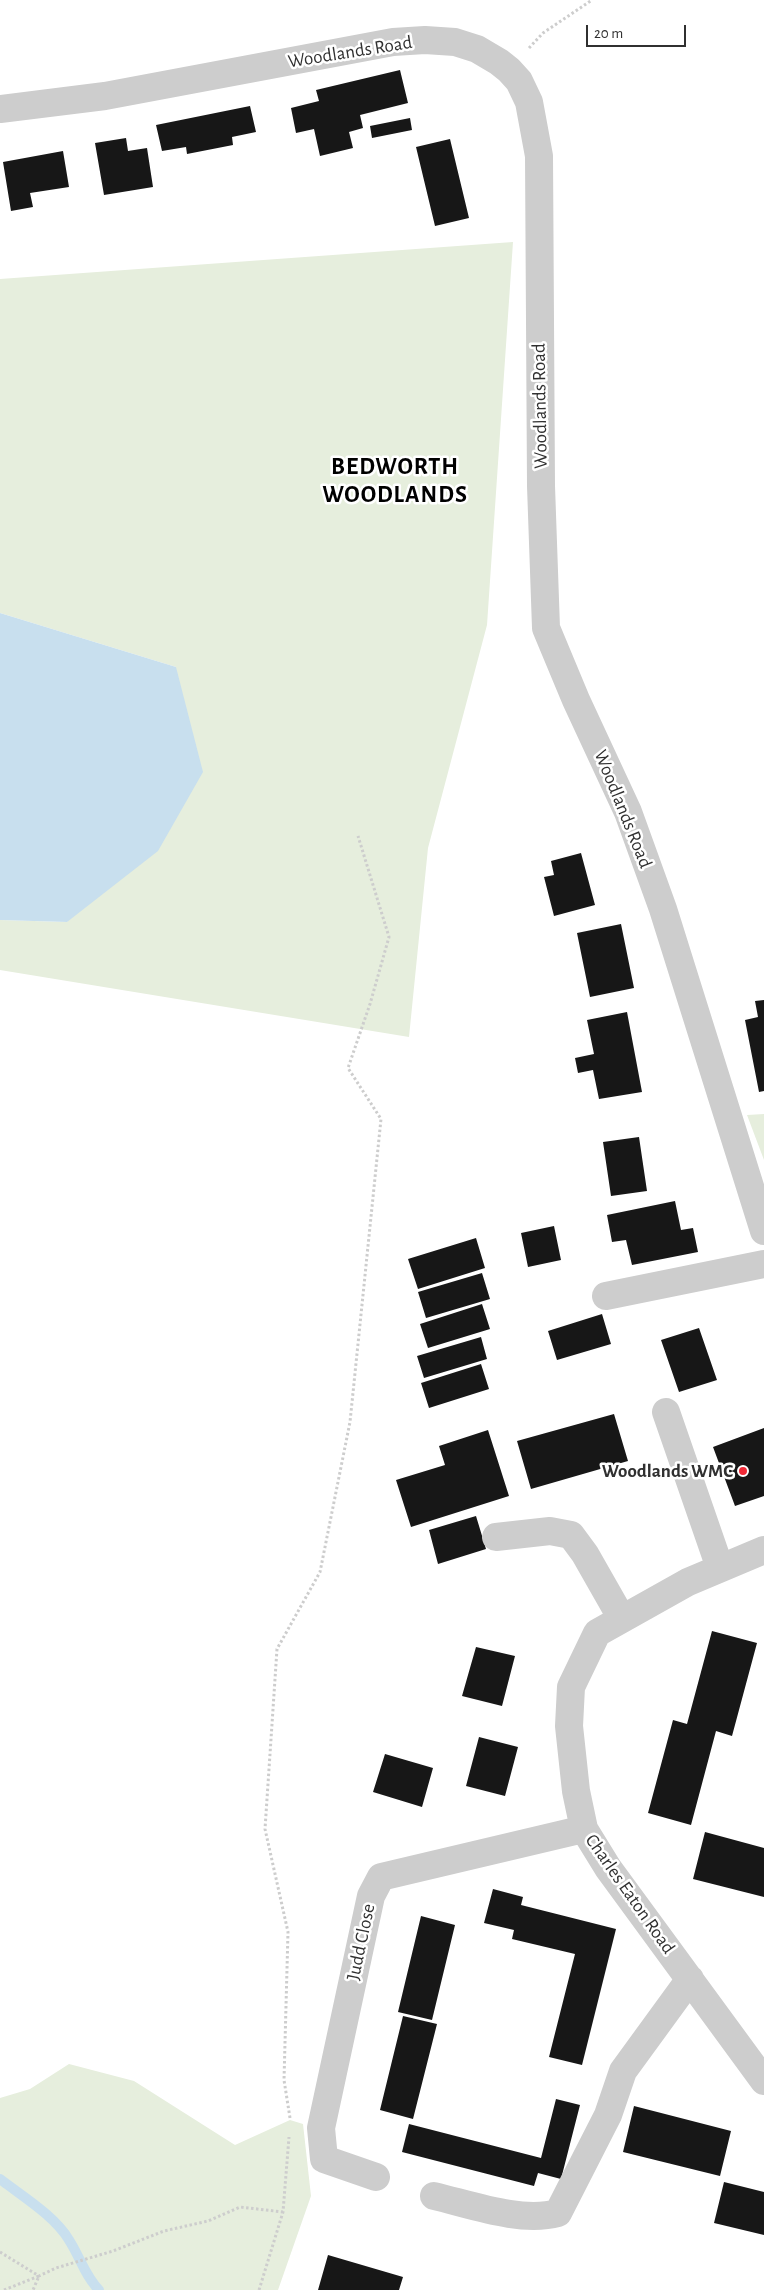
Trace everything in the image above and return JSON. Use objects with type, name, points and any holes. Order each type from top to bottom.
[{"type":"street","name":"Woodlands Road","points":[[0,109],[105,96],[393,42],[426,40],[455,42],[477,49],[499,62],[519,81],[529,102],[539,156],[541,486],[546,628],[576,700],[628,812],[662,910],[764,1232]]},
{"type":"street","points":[[606,1296],[764,1264]]},
{"type":"street","points":[[666,1412],[720,1568]]},
{"type":"street","points":[[496,1537],[550,1531],[571,1535],[585,1554],[622,1619]]},
{"type":"street","name":"Charles Eaton Road","points":[[764,1550],[688,1582],[597,1633],[570,1687],[569,1726],[576,1790],[584,1829],[608,1868],[764,2081]]},
{"type":"street","name":"Judd Close","points":[[376,2177],[324,2159],[322,2128],[371,1896],[381,1877],[584,1829]]},
{"type":"street","points":[[434,2196],[527,2217],[543,2217],[558,2213],[608,2115],[623,2070],[690,1979]]},
{"type":"path","points":[[509,70],[543,33],[592,0]]},
{"type":"path","points":[[290,2120],[284,2080],[288,1932],[264,1829],[276,1649],[320,1572],[350,1422],[382,1119],[348,1068],[370,1004],[389,937],[358,836]]},
{"type":"path","points":[[258,2290],[283,2212],[289,2134]]},
{"type":"path","points":[[4,2290],[56,2268],[113,2251],[164,2231],[208,2221],[240,2207],[283,2212]]},
{"type":"path","points":[[0,2252],[39,2276]]},
{"type":"path","points":[[33,2290],[39,2276]]},
{"type":"green space","points":[[513,242],[487,625],[428,848],[409,1037],[0,970],[0,920],[67,922],[176,667],[0,613],[0,279]]},
{"type":"green space","points":[[764,1114],[764,1160],[747,1115]]},
{"type":"green space","points":[[69,2064],[134,2081],[235,2145],[290,2120],[303,2124],[311,2196],[278,2290],[0,2290],[0,2098],[30,2089]]},
{"type":"water","points":[[0,613],[176,667],[203,772],[158,851],[67,922],[0,920]]},
{"type":"building","points":[[400,70],[408,103],[360,115],[363,128],[349,132],[353,148],[320,156],[314,129],[296,133],[291,108],[319,101],[316,90]]},
{"type":"building","points":[[250,106],[256,132],[232,137],[233,145],[187,154],[186,147],[162,151],[156,125]]},
{"type":"building","points":[[410,118],[412,130],[372,138],[370,126]]},
{"type":"building","points":[[126,138],[128,151],[147,148],[153,187],[104,195],[95,143]]},
{"type":"building","points":[[450,139],[469,218],[435,226],[416,147]]},
{"type":"building","points":[[63,151],[69,187],[30,193],[33,207],[11,211],[3,162]]},
{"type":"building","points":[[581,853],[595,905],[554,916],[544,877],[554,875],[551,861]]},
{"type":"building","points":[[621,924],[634,988],[590,997],[577,933]]},
{"type":"building","points":[[764,1000],[764,1091],[759,1092],[745,1020],[758,1017],[755,1001]]},
{"type":"building","points":[[627,1012],[642,1092],[599,1099],[593,1070],[578,1073],[575,1058],[594,1054],[587,1020]]},
{"type":"building","points":[[639,1137],[647,1191],[611,1196],[603,1142]]},
{"type":"building","points":[[675,1201],[681,1230],[693,1228],[698,1252],[632,1265],[626,1240],[612,1242],[607,1215]]},
{"type":"building","points":[[554,1226],[561,1260],[528,1267],[521,1233]]},
{"type":"building","points":[[476,1238],[485,1268],[418,1289],[408,1259]]},
{"type":"building","points":[[482,1273],[490,1299],[426,1318],[418,1292]]},
{"type":"building","points":[[482,1304],[490,1329],[428,1348],[420,1324]]},
{"type":"building","points":[[602,1314],[611,1344],[557,1360],[548,1331]]},
{"type":"building","points":[[699,1328],[717,1380],[679,1392],[661,1340]]},
{"type":"building","points":[[481,1337],[487,1359],[424,1378],[417,1356]]},
{"type":"building","points":[[481,1364],[489,1389],[429,1408],[421,1383]]},
{"type":"building","points":[[614,1414],[628,1461],[531,1489],[517,1441]]},
{"type":"building","name":"Woodlands WMC","points":[[764,1428],[764,1496],[735,1506],[713,1447]]},
{"type":"building","points":[[488,1430],[509,1496],[411,1527],[396,1480],[445,1465],[439,1446]]},
{"type":"building","points":[[476,1516],[486,1549],[438,1564],[429,1530]]},
{"type":"building","points":[[712,1631],[757,1643],[732,1736],[716,1731],[691,1825],[648,1813],[673,1720],[687,1724]]},
{"type":"building","points":[[476,1647],[515,1656],[502,1706],[462,1696]]},
{"type":"building","points":[[479,1737],[518,1747],[505,1796],[466,1786]]},
{"type":"building","points":[[385,1754],[433,1768],[422,1807],[373,1792]]},
{"type":"building","points":[[705,1832],[764,1848],[764,1897],[693,1879]]},
{"type":"building","points":[[493,1889],[523,1897],[521,1905],[616,1929],[582,2065],[549,2057],[575,1954],[512,1939],[514,1930],[484,1923]]},
{"type":"building","points":[[421,1916],[455,1925],[432,2020],[398,2012]]},
{"type":"building","points":[[403,2016],[437,2024],[413,2119],[380,2110]]},
{"type":"building","points":[[556,2099],[580,2105],[561,2179],[538,2173],[534,2186],[402,2152],[409,2124],[541,2158]]},
{"type":"building","points":[[634,2106],[731,2131],[720,2176],[623,2152]]},
{"type":"building","points":[[724,2182],[764,2192],[764,2235],[714,2223]]},
{"type":"building","points":[[328,2255],[403,2277],[399,2290],[318,2290]]},
{"type":"waterway","points":[[0,2179],[38,2207],[63,2231],[86,2273],[99,2290]]},
{"type":"place","name":"Woodlands WMC","points":[[743,1471]]},
{"type":"district","name":"BEDWORTH WOODLANDS","points":[[395,481]]}]
